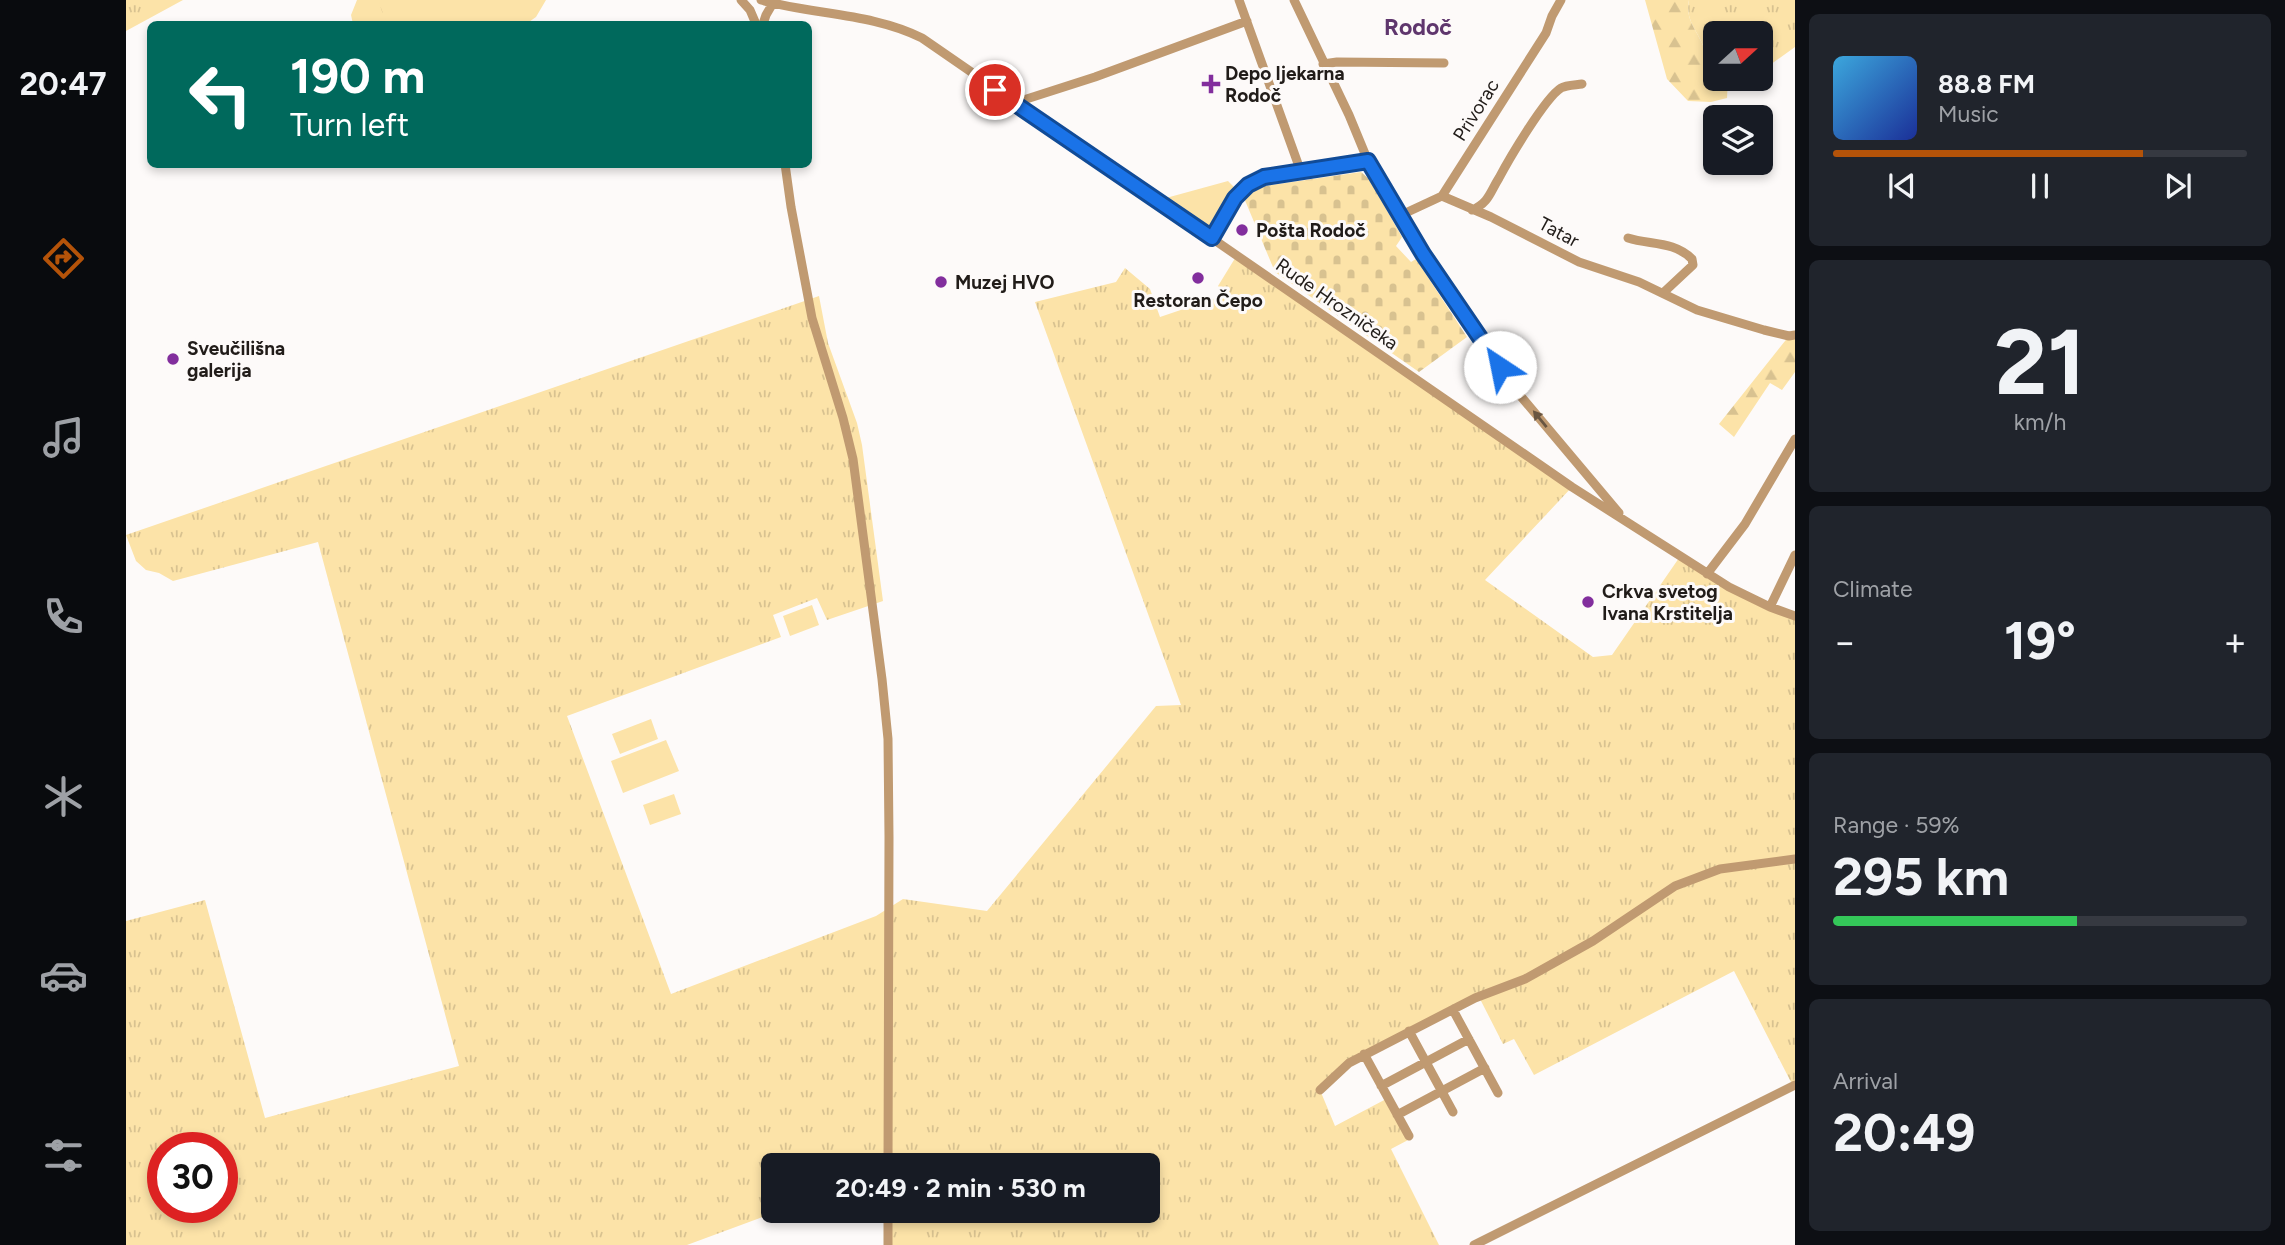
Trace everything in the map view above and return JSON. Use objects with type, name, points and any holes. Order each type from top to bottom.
[{"type":"street","points":[[741,0],[750,10],[755,21]]},
{"type":"street","points":[[755,21],[757,6],[761,0]]},
{"type":"street","name":"Rude Hrozničeka","points":[[761,0],[794,4],[856,18],[905,30],[922,38],[1540,465],[1707,574],[1770,607],[1795,616]]},
{"type":"street","points":[[1239,0],[1301,172]]},
{"type":"street","points":[[1294,0],[1368,161],[1399,216],[1513,387],[1625,519]]},
{"type":"street","name":"Privorac","points":[[1442,195],[1546,33],[1561,0]]},
{"type":"street","points":[[764,21],[773,3]]},
{"type":"street","points":[[1014,103],[1100,75],[1247,21]]},
{"type":"street","points":[[1323,64],[1444,63]]},
{"type":"street","points":[[1472,210],[1488,200],[1497,180],[1553,96],[1562,87],[1582,84]]},
{"type":"street","points":[[1212,238],[1235,198],[1248,185],[1264,177],[1368,161]]},
{"type":"street","points":[[786,168],[812,318],[853,459],[882,679],[888,739],[888,1153]]},
{"type":"street","points":[[1399,216],[1442,195]]},
{"type":"street","name":"Tatar","points":[[1442,195],[1579,262],[1639,282],[1696,310],[1763,330],[1795,335]]},
{"type":"street","points":[[1628,238],[1662,243],[1679,249],[1692,258],[1693,265],[1689,270],[1663,293]]},
{"type":"street","points":[[1707,574],[1745,524],[1795,439]]},
{"type":"street","points":[[1770,607],[1795,555]]},
{"type":"street","points":[[1320,1090],[1349,1063],[1497,988],[1525,979],[1594,941],[1650,901],[1690,879],[1720,869],[1795,859]]},
{"type":"street","points":[[1454,1010],[1498,1093]]},
{"type":"street","points":[[1409,1031],[1452,1112]]},
{"type":"street","points":[[1381,1086],[1469,1039]]},
{"type":"street","points":[[1364,1055],[1409,1136]]},
{"type":"street","points":[[1397,1115],[1485,1068]]},
{"type":"street","points":[[1474,1245],[1795,1085]]},
{"type":"street","points":[[888,1223],[888,1245]]},
{"type":"green space","points":[[126,0],[183,0],[126,31]]},
{"type":"green space","points":[[357,0],[546,0],[536,17],[530,21],[352,21],[351,15]]},
{"type":"green space","points":[[378,0],[519,0],[526,21],[386,21]]},
{"type":"green space","points":[[1645,0],[1689,0],[1690,18],[1703,46],[1703,91],[1727,91],[1727,98],[1711,102],[1688,101],[1667,79]]},
{"type":"green space","points":[[1689,0],[1795,0],[1795,47],[1773,63],[1773,21],[1703,21],[1703,46],[1690,18]]},
{"type":"green space","points":[[1361,172],[1369,179],[1402,237],[1396,246],[1411,262],[1416,259],[1467,337],[1419,372],[1275,272],[1244,198],[1252,188]]},
{"type":"green space","points":[[1228,181],[1240,193],[1212,238],[1164,206],[1166,198]]},
{"type":"green space","points":[[1237,255],[1572,487],[1485,580],[1593,657],[1612,655],[1679,558],[1795,618],[1795,1085],[1793,1086],[1734,971],[1534,1075],[1514,1039],[1503,1044],[1479,997],[1364,1054],[1320,1090],[1335,1126],[1388,1098],[1410,1139],[1391,1149],[1439,1245],[888,1245],[888,1223],[1160,1223],[1160,1153],[761,1153],[761,1218],[687,1245],[126,1245],[126,921],[205,900],[265,1118],[459,1066],[318,542],[173,581],[159,573],[146,570],[136,561],[126,535],[819,296],[828,343],[857,423],[862,445],[883,601],[827,620],[817,598],[773,615],[781,637],[567,716],[671,994],[876,916],[903,899],[987,911],[1156,706],[1181,705],[1035,302],[1116,282],[1125,268],[1150,289],[1160,317],[1225,295],[1218,286]]},
{"type":"green space","points":[[1795,335],[1795,372],[1782,390],[1770,383],[1734,437],[1719,424],[1789,336]]},
{"type":"green space","points":[[812,605],[819,625],[790,636],[783,616]]},
{"type":"green space","points":[[651,719],[658,739],[620,754],[612,734]]},
{"type":"green space","points":[[666,740],[679,771],[623,793],[611,761]]},
{"type":"green space","points":[[674,794],[681,814],[650,825],[643,805]]},
{"type":"place","name":"Depo ljekarna Rodoč","points":[[1211,84]]},
{"type":"place","name":"Pošta Rodoč","points":[[1242,230]]},
{"type":"place","name":"Restoran Čepo","points":[[1198,278]]},
{"type":"place","name":"Muzej HVO","points":[[941,282]]},
{"type":"place","name":"Sveučilišna galerija","points":[[173,359]]},
{"type":"place","name":"Crkva svetog Ivana Krstitelja","points":[[1588,602]]},
{"type":"district","name":"Rodoč","points":[[1418,27]]},
{"type":"route","points":[[995,90],[1212,238],[1235,198],[1248,185],[1264,177],[1368,161],[1423,254],[1500,367]]}]
